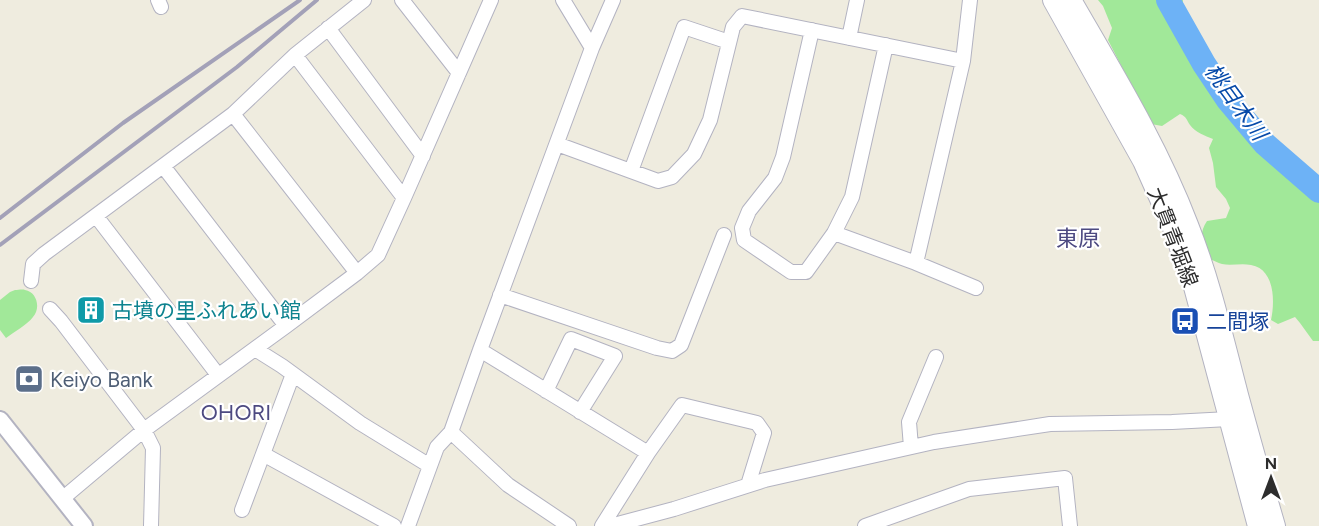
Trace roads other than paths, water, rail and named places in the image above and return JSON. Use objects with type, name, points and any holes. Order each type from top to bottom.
[{"type":"main road","name":"大貫青堀線","points":[[1053,0],[1143,161],[1173,228],[1194,287],[1258,526]]},
{"type":"main road","name":"大貫青堀線","points":[[1071,0],[1158,156],[1188,224],[1209,284],[1275,526]]},
{"type":"street","points":[[31,281],[33,264],[44,254],[233,114],[295,55],[364,0]]},
{"type":"street","points":[[402,0],[459,73]]},
{"type":"street","points":[[62,498],[144,430],[357,273],[378,255],[491,0]]},
{"type":"street","points":[[563,0],[592,48]]},
{"type":"street","points":[[408,526],[437,447],[451,432],[592,48],[614,0]]},
{"type":"street","points":[[849,38],[857,0]]},
{"type":"street","points":[[916,263],[963,61],[970,0]]},
{"type":"street","points":[[557,144],[658,181],[672,177],[694,154],[710,120],[733,27],[742,16],[963,61]]},
{"type":"street","points":[[631,171],[684,27],[729,42]]},
{"type":"street","points":[[328,28],[423,156]]},
{"type":"street","points":[[812,30],[783,157],[775,178],[749,211],[742,228],[744,240],[791,272],[806,272],[834,233],[852,197],[886,45]]},
{"type":"street","points":[[295,55],[404,198]]},
{"type":"street","points":[[233,114],[357,273]]},
{"type":"street","points":[[163,166],[286,326]]},
{"type":"street","points":[[96,216],[218,375]]},
{"type":"street","points":[[834,233],[976,288]]},
{"type":"street","points":[[500,296],[672,351],[681,345],[724,234]]},
{"type":"street","points":[[50,309],[144,430],[153,448],[151,526]]},
{"type":"street","points":[[546,391],[571,339],[615,356],[580,412]]},
{"type":"street","points":[[255,349],[360,423],[430,466]]},
{"type":"street","points":[[480,350],[648,453]]},
{"type":"street","points":[[911,447],[909,422],[936,357]]},
{"type":"street","points":[[242,510],[293,374]]},
{"type":"street","points":[[602,526],[648,453],[682,405],[757,423],[764,433],[748,485]]},
{"type":"street","points":[[610,526],[674,509],[765,480],[989,432],[1050,424],[1229,419]]},
{"type":"street","points":[[0,420],[84,526]]},
{"type":"street","points":[[451,432],[508,485],[569,526]]},
{"type":"street","points":[[263,454],[394,526]]},
{"type":"street","points":[[865,526],[969,489],[1065,478],[1070,526]]},
{"type":"waterway","name":"桃目木川","points":[[1168,0],[1204,64],[1228,100],[1265,144],[1319,191]]},
{"type":"railway","points":[[0,218],[123,123],[300,0]]},
{"type":"railway","points":[[0,245],[237,67],[317,0]]},
{"type":"place","name":"古墳の里ふれあい館","points":[[91,310]]},
{"type":"place","name":"二間塚","points":[[1185,321]]},
{"type":"place","name":"Keiyo Bank","points":[[29,379]]},
{"type":"district","name":"東原","points":[[1078,238]]},
{"type":"district","name":"OHORI","points":[[236,412]]}]
